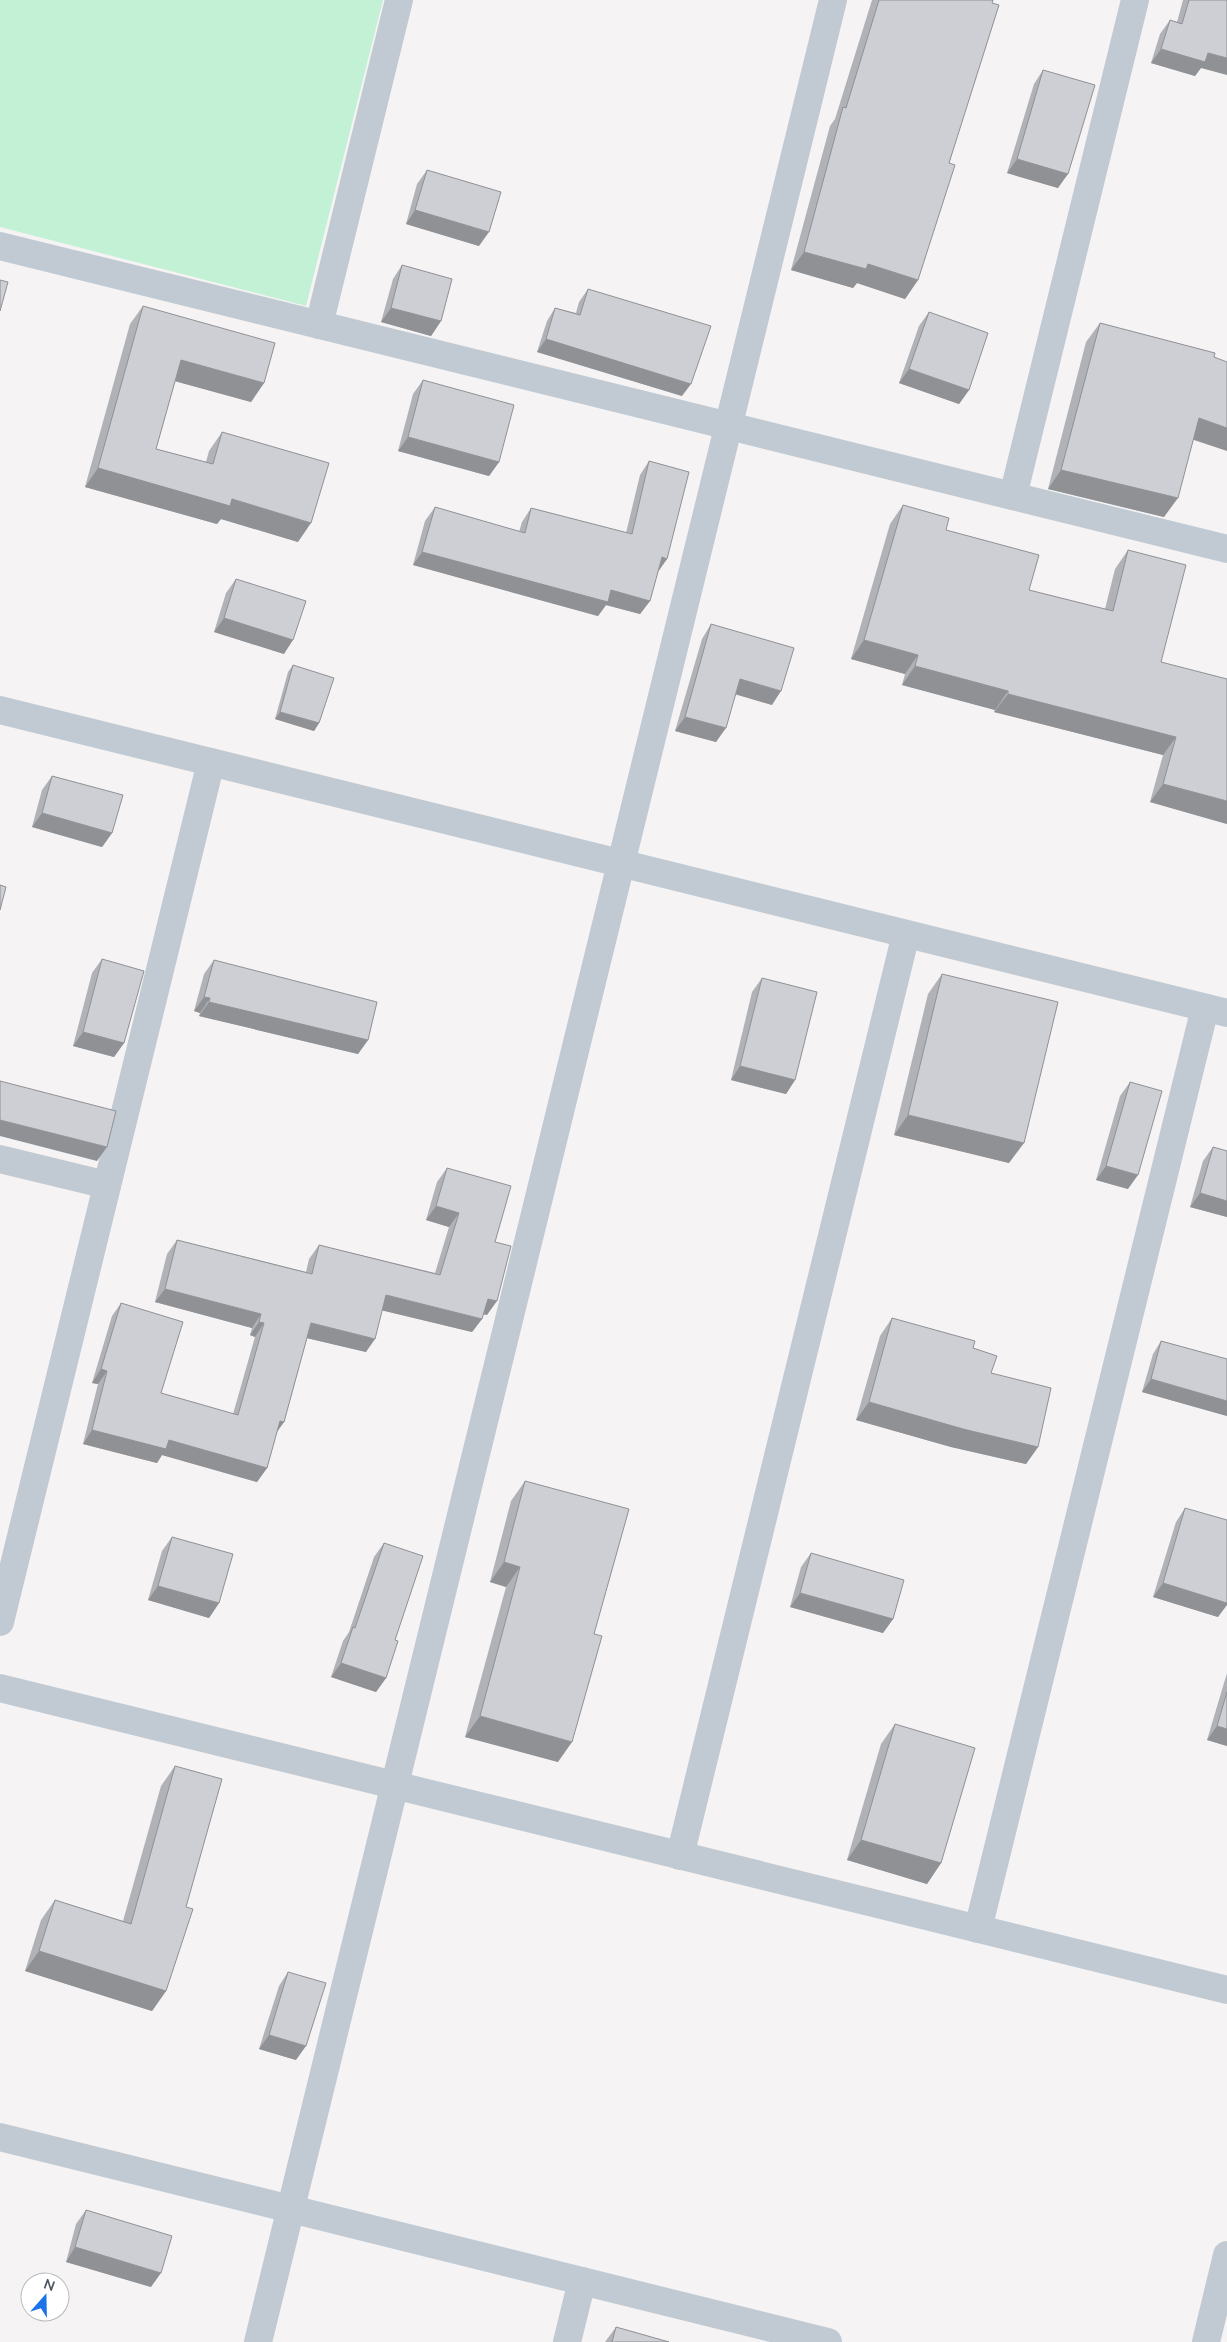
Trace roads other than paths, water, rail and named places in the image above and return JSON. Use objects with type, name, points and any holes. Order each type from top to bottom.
[{"type":"street","points":[[319,325],[399,0]]},
{"type":"street","points":[[258,2342],[833,0]]},
{"type":"street","points":[[1013,496],[1135,0]]},
{"type":"street","points":[[0,246],[1227,549]]},
{"type":"street","points":[[0,710],[1216,1011],[978,1930]]},
{"type":"street","points":[[0,1622],[211,762]]},
{"type":"street","points":[[680,1856],[906,934]]},
{"type":"street","points":[[0,1159],[107,1185]]},
{"type":"street","points":[[0,1688],[1227,1990]]},
{"type":"street","points":[[0,2137],[828,2342]]},
{"type":"street","points":[[1206,2342],[1227,2255]]},
{"type":"street","points":[[567,2342],[582,2281]]}]
